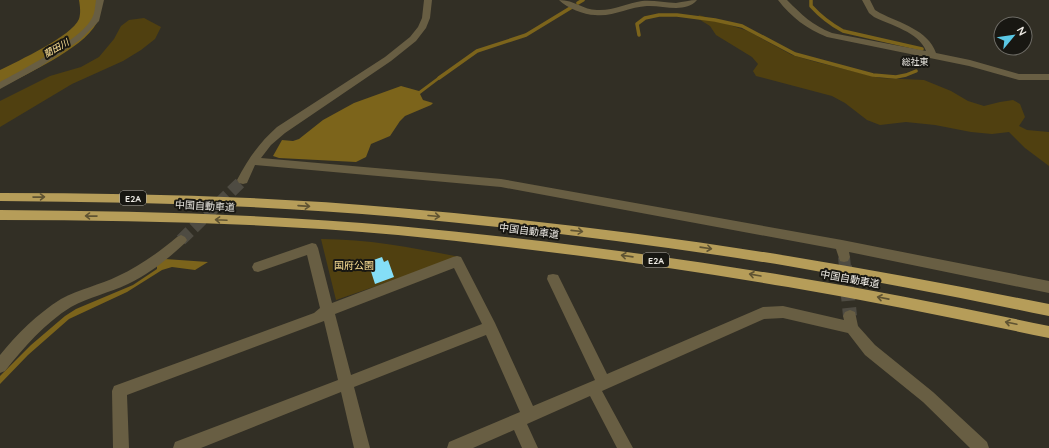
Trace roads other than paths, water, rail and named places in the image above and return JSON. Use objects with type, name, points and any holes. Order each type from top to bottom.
[{"type":"highway","name":"中国自動車道","points":[[0,197],[160,199],[258,203],[383,211],[506,222],[619,235],[733,252],[952,290],[1049,310]]},
{"type":"highway","name":"中国自動車道","points":[[0,216],[138,216],[376,229],[494,239],[714,268],[838,289],[970,314],[1049,332]]},
{"type":"street","points":[[0,86],[82,35],[96,19],[100,0]]},
{"type":"street","points":[[243,180],[252,161],[267,142],[281,130],[382,63],[413,40],[422,28],[426,18],[428,0]]},
{"type":"street","points":[[563,0],[596,13],[608,12],[637,4],[648,3],[680,5],[693,0]]},
{"type":"street","points":[[782,0],[806,23],[815,29],[830,35],[970,64],[1018,77],[1049,77]]},
{"type":"street","points":[[866,0],[872,11],[877,15],[903,27],[924,40],[931,50],[932,56]]},
{"type":"street","points":[[252,161],[501,183],[555,192],[654,212],[761,230],[843,251],[1049,287]]},
{"type":"street","points":[[0,366],[26,337],[66,304],[122,280],[151,264],[181,240]]},
{"type":"street","points":[[258,267],[312,248],[362,448]]},
{"type":"street","points":[[121,448],[119,391],[319,317],[327,311],[458,261],[490,327],[524,417],[530,448]]},
{"type":"street","points":[[553,279],[625,448]]},
{"type":"street","points":[[455,448],[763,313],[783,312],[851,322],[870,350],[928,397],[982,448]]},
{"type":"street","points":[[181,448],[490,327]]},
{"type":"waterway","name":"藺田川","points":[[0,79],[75,36],[84,27],[90,17],[89,0]]},
{"type":"waterway","points":[[578,3],[583,0]]},
{"type":"waterway","points":[[811,0],[811,6],[818,14],[843,31],[922,49]]},
{"type":"waterway","points":[[439,78],[477,51],[526,35],[572,7]]},
{"type":"waterway","points":[[639,35],[637,24],[645,18],[659,15],[677,15],[715,20],[742,26],[795,54],[873,75],[896,77],[916,71]]},
{"type":"tunnel","points":[[181,240],[243,180]]},
{"type":"tunnel","points":[[844,257],[845,267]]},
{"type":"tunnel","points":[[845,266],[850,316]]},
{"type":"district","name":"総社東","points":[[915,61]]},
{"type":"park label","name":"国府公園","points":[[354,265]]}]
